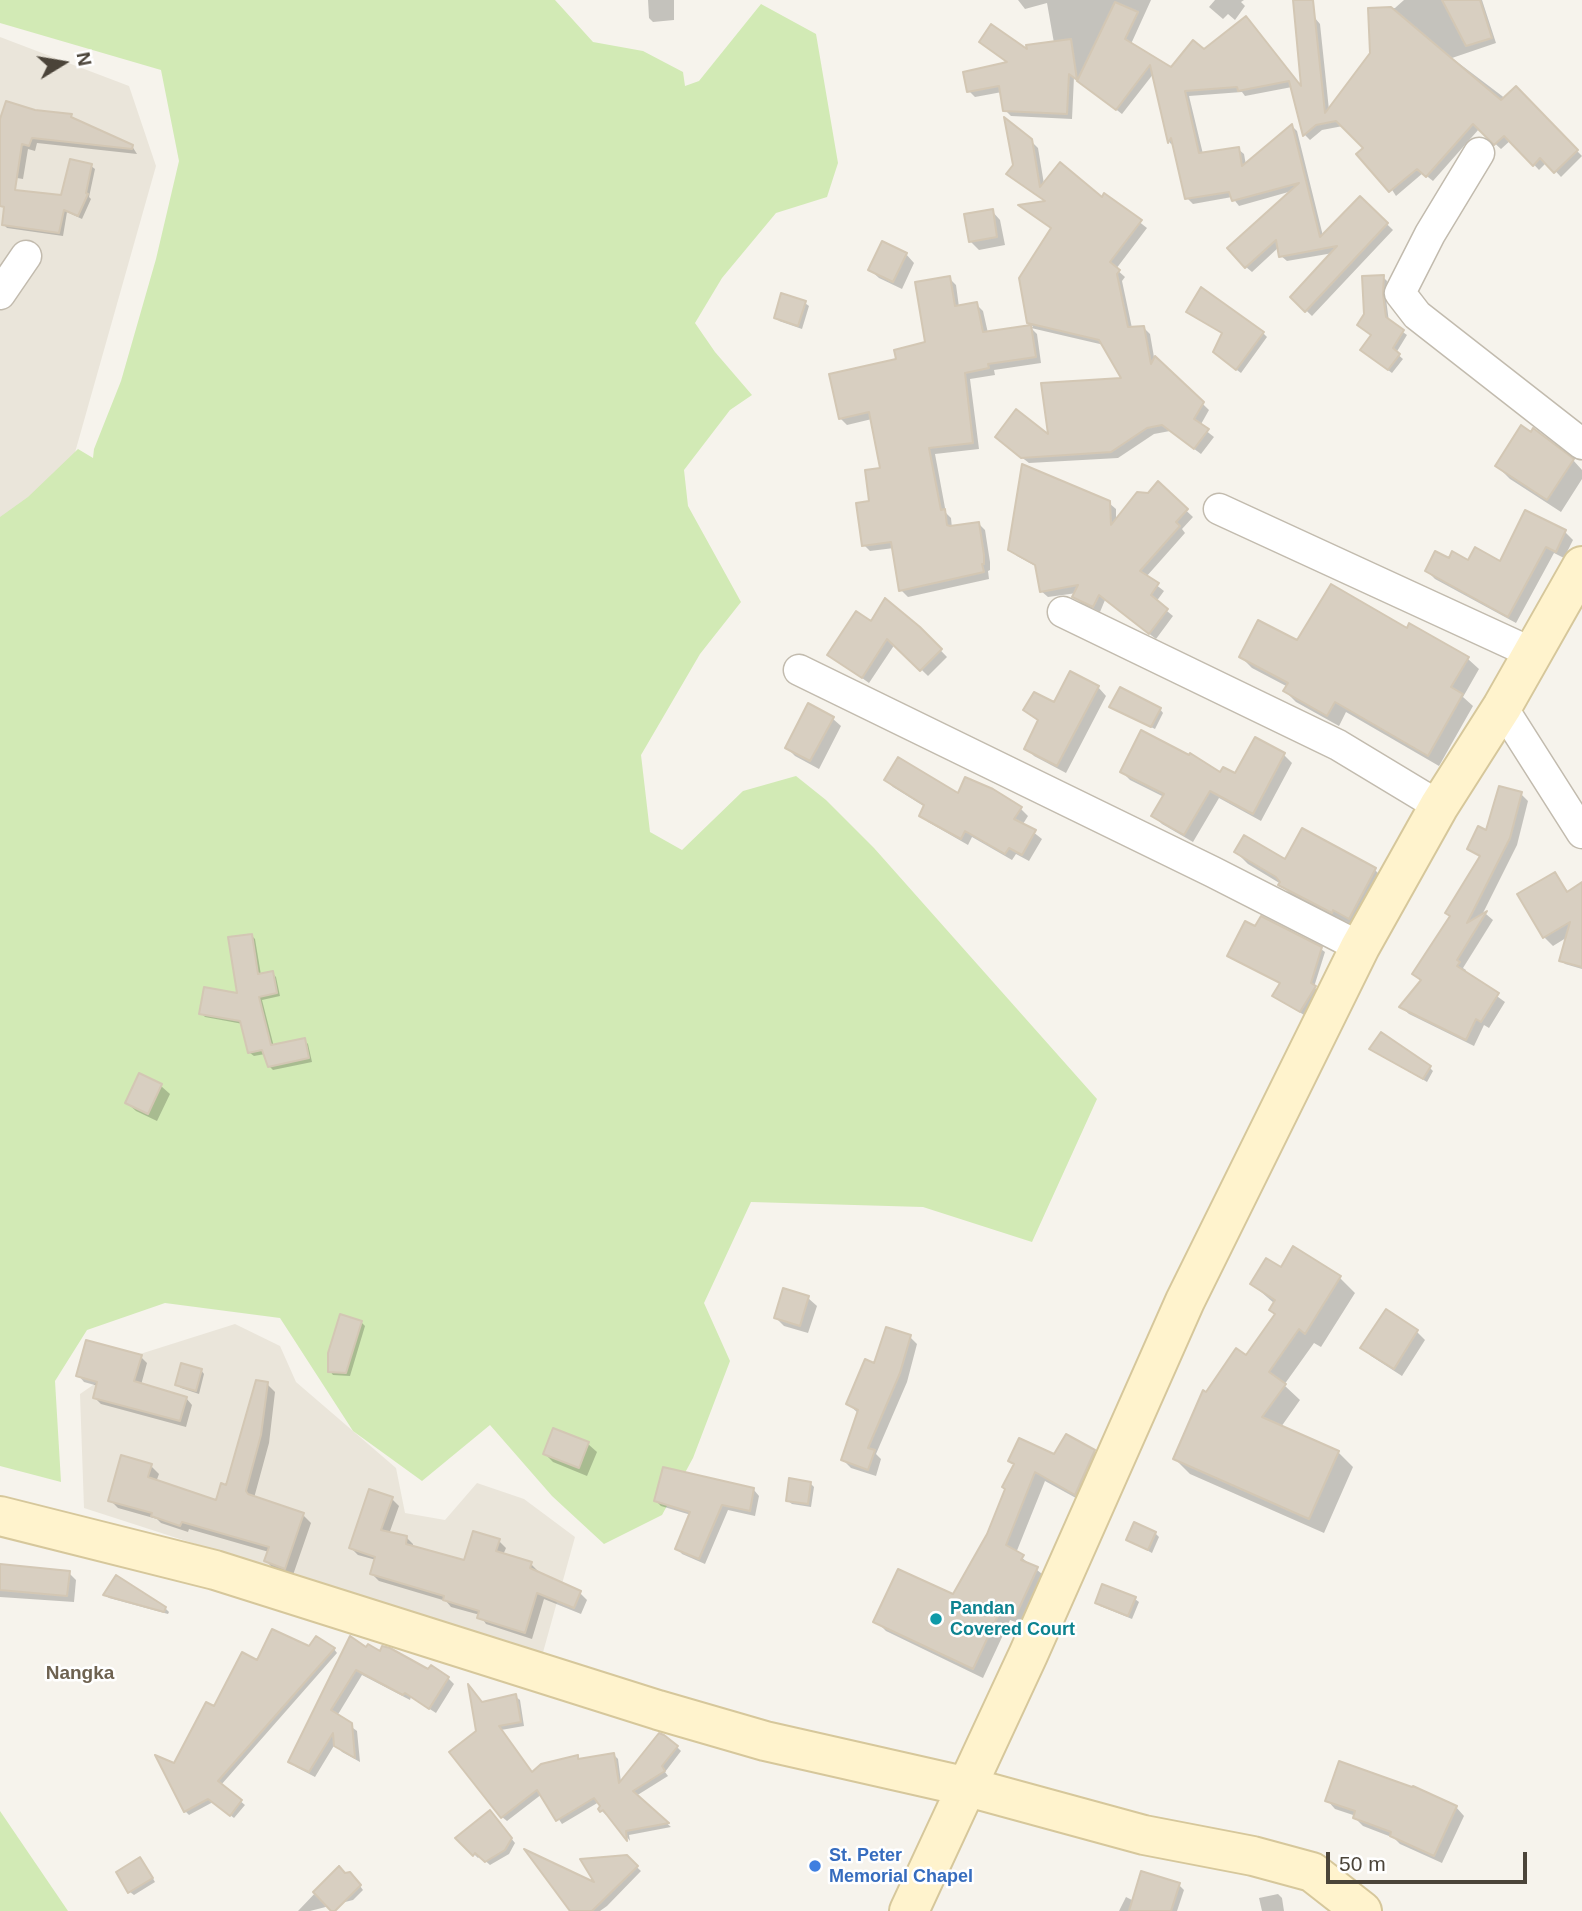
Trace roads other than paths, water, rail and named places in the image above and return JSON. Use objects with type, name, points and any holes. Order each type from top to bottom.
[{"type":"street","points":[[1479,153],[1430,234],[1400,293],[1417,315],[1582,444]]},
{"type":"street","points":[[0,294],[26,256]]},
{"type":"street","points":[[1219,509],[1532,653]]},
{"type":"street","points":[[909,1911],[968,1787],[1185,1301],[1360,947],[1439,806],[1502,707],[1582,566]]},
{"type":"street","points":[[1063,612],[1338,745],[1439,806]]},
{"type":"street","points":[[799,670],[1213,872],[1360,947]]},
{"type":"street","points":[[1502,707],[1582,833]]},
{"type":"street","points":[[0,1516],[215,1570],[645,1706],[765,1741],[968,1787],[1143,1835],[1253,1856],[1312,1872],[1362,1911]]},
{"type":"place","name":"Pandan Covered Court","points":[[936,1619]]},
{"type":"place","name":"St. Peter Memorial Chapel","points":[[815,1866]]},
{"type":"district","name":"Nangka","points":[[80,1674]]}]
